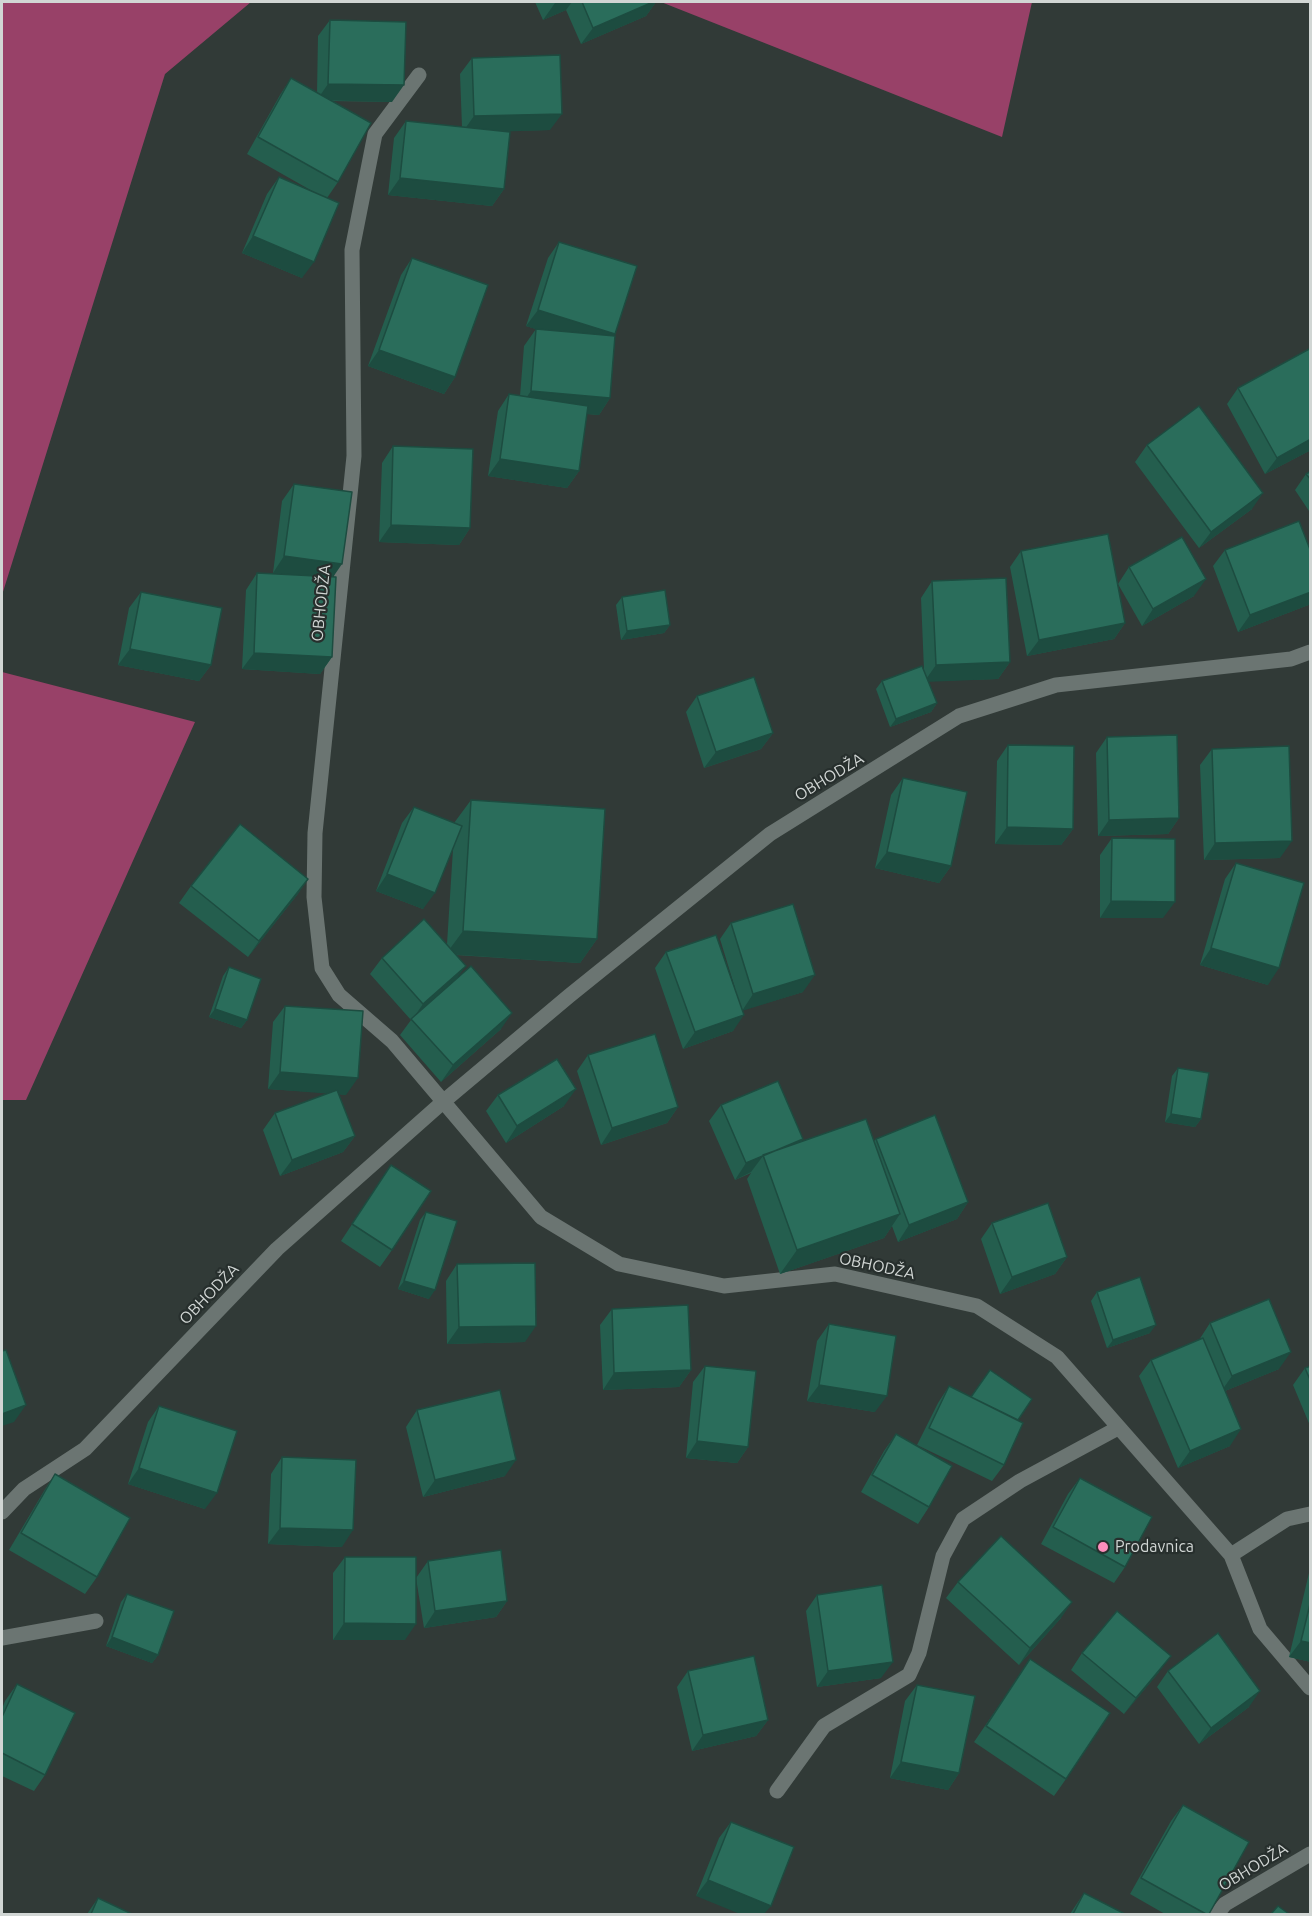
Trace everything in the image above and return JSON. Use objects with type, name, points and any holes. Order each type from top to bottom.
[{"type":"street","name":"OBHODŽA","points":[[419,75],[375,134],[352,250],[354,456],[315,833],[314,897],[322,968],[339,995],[392,1041],[541,1217],[619,1264],[724,1286],[835,1274],[977,1306],[1057,1357],[1232,1555],[1260,1629],[1311,1688]]},
{"type":"street","name":"OBHODŽA","points":[[2,1512],[24,1489],[85,1449],[277,1249],[444,1101],[569,996],[770,834],[959,716],[1056,685],[1291,659],[1311,652]]},
{"type":"street","points":[[777,1791],[824,1726],[909,1675],[919,1653],[943,1556],[963,1519],[1020,1481],[1118,1428]]},
{"type":"street","points":[[1232,1555],[1287,1519],[1311,1514]]},
{"type":"street","points":[[2,1638],[96,1621]]},
{"type":"street","name":"OBHODŽA","points":[[1217,1914],[1225,1904],[1311,1854]]},
{"type":"shaded area","points":[[2,2],[251,2],[165,74],[2,595]]},
{"type":"shaded area","points":[[661,2],[1032,2],[1002,137]]},
{"type":"shaded area","points":[[2,672],[195,722],[26,1100],[2,1100]]},
{"type":"building","points":[[582,2],[653,2],[593,28]]},
{"type":"building","points":[[330,20],[406,22],[404,85],[328,84]]},
{"type":"building","points":[[560,55],[562,114],[474,116],[472,58]]},
{"type":"building","points":[[291,78],[371,123],[338,182],[258,137]]},
{"type":"building","points":[[406,121],[510,132],[504,189],[400,178]]},
{"type":"building","points":[[279,177],[339,203],[314,262],[253,236]]},
{"type":"building","points":[[559,242],[637,266],[615,334],[538,310]]},
{"type":"building","points":[[412,258],[488,285],[455,377],[379,350]]},
{"type":"building","points":[[536,329],[615,336],[610,398],[531,391]]},
{"type":"building","points":[[1311,348],[1311,439],[1277,458],[1238,388]]},
{"type":"building","points":[[509,394],[588,406],[579,471],[500,459]]},
{"type":"building","points":[[1199,406],[1263,493],[1211,532],[1147,445]]},
{"type":"building","points":[[393,446],[473,449],[470,528],[391,525]]},
{"type":"building","points":[[294,484],[352,492],[342,564],[284,556]]},
{"type":"building","points":[[1299,521],[1311,552],[1311,592],[1250,615],[1225,550]]},
{"type":"building","points":[[1108,534],[1125,623],[1039,640],[1021,551]]},
{"type":"building","points":[[1182,537],[1206,579],[1153,609],[1129,567]]},
{"type":"building","points":[[257,573],[336,577],[332,657],[254,653]]},
{"type":"building","points":[[1006,578],[1010,662],[936,665],[932,581]]},
{"type":"building","points":[[665,590],[670,625],[627,631],[622,597]]},
{"type":"building","points":[[141,592],[222,608],[211,665],[130,649]]},
{"type":"building","points":[[922,666],[937,703],[896,719],[882,681]]},
{"type":"building","points":[[754,677],[773,733],[716,752],[697,696]]},
{"type":"building","points":[[1177,735],[1179,818],[1109,820],[1107,737]]},
{"type":"building","points":[[1008,745],[1074,746],[1073,829],[1007,827]]},
{"type":"building","points":[[1289,746],[1292,841],[1215,843],[1212,749]]},
{"type":"building","points":[[903,778],[967,792],[951,866],[887,852]]},
{"type":"building","points":[[471,800],[605,809],[597,939],[463,931]]},
{"type":"building","points":[[414,807],[462,826],[435,893],[387,874]]},
{"type":"building","points":[[240,824],[308,879],[259,941],[191,886]]},
{"type":"building","points":[[1112,838],[1175,839],[1175,902],[1111,901]]},
{"type":"building","points":[[1236,863],[1304,883],[1279,968],[1211,948]]},
{"type":"building","points":[[793,904],[815,975],[753,994],[731,923]]},
{"type":"building","points":[[424,919],[466,966],[423,1004],[382,958]]},
{"type":"building","points":[[716,935],[744,1015],[695,1032],[666,952]]},
{"type":"building","points":[[471,966],[512,1013],[453,1065],[411,1019]]},
{"type":"building","points":[[229,967],[261,979],[247,1020],[215,1009]]},
{"type":"building","points":[[285,1006],[363,1011],[358,1078],[280,1072]]},
{"type":"building","points":[[655,1034],[678,1107],[612,1128],[588,1055]]},
{"type":"building","points":[[557,1059],[576,1089],[517,1126],[498,1095]]},
{"type":"building","points":[[1178,1068],[1209,1073],[1201,1119],[1171,1114]]},
{"type":"building","points":[[778,1081],[803,1139],[746,1163],[721,1105]]},
{"type":"building","points":[[337,1090],[355,1136],[292,1160],[275,1113]]},
{"type":"building","points":[[935,1115],[968,1202],[909,1225],[876,1139]]},
{"type":"building","points":[[866,1119],[900,1214],[797,1250],[763,1155]]},
{"type":"building","points":[[391,1165],[431,1191],[392,1250],[352,1224]]},
{"type":"building","points":[[1048,1203],[1067,1257],[1012,1277],[992,1223]]},
{"type":"building","points":[[426,1212],[457,1221],[435,1290],[404,1281]]},
{"type":"building","points":[[535,1263],[536,1326],[459,1327],[457,1264]]},
{"type":"building","points":[[1140,1277],[1156,1325],[1113,1340],[1097,1292]]},
{"type":"building","points":[[1269,1299],[1291,1352],[1232,1376],[1210,1323]]},
{"type":"building","points":[[688,1305],[691,1370],[614,1373],[612,1309]]},
{"type":"building","points":[[829,1324],[896,1336],[887,1396],[819,1385]]},
{"type":"building","points":[[1203,1338],[1241,1429],[1190,1451],[1151,1360]]},
{"type":"building","points":[[6,1350],[26,1405],[2,1414],[2,1351]]},
{"type":"building","points":[[705,1366],[756,1371],[748,1447],[697,1441]]},
{"type":"building","points":[[1311,1366],[1311,1382],[1305,1368]]},
{"type":"building","points":[[990,1370],[1032,1399],[1018,1420],[971,1397]]},
{"type":"building","points":[[949,1386],[1023,1423],[1004,1465],[929,1428]]},
{"type":"building","points":[[500,1390],[516,1460],[435,1480],[417,1410]]},
{"type":"building","points":[[159,1406],[237,1431],[217,1493],[139,1468]]},
{"type":"building","points":[[896,1434],[952,1466],[929,1507],[872,1475]]},
{"type":"building","points":[[282,1457],[356,1460],[353,1530],[280,1528]]},
{"type":"building","points":[[55,1474],[130,1518],[97,1577],[21,1533]]},
{"type":"building","points":[[1080,1478],[1152,1517],[1125,1567],[1053,1527]]},
{"type":"building","points":[[1001,1536],[1072,1602],[1030,1648],[958,1582]]},
{"type":"building","points":[[501,1550],[507,1601],[435,1611],[428,1561]]},
{"type":"building","points":[[345,1557],[416,1557],[416,1624],[344,1623]]},
{"type":"building","points":[[882,1585],[893,1662],[828,1671],[817,1595]]},
{"type":"building","points":[[127,1594],[174,1611],[158,1655],[112,1637]]},
{"type":"building","points":[[1311,1600],[1311,1643],[1301,1641]]},
{"type":"building","points":[[1117,1611],[1171,1656],[1136,1698],[1082,1653]]},
{"type":"building","points":[[1218,1633],[1260,1691],[1211,1728],[1168,1671]]},
{"type":"building","points":[[754,1656],[768,1720],[703,1735],[688,1671]]},
{"type":"building","points":[[1030,1659],[1110,1713],[1066,1779],[986,1726]]},
{"type":"building","points":[[17,1684],[75,1713],[45,1775],[2,1753],[2,1717]]},
{"type":"building","points":[[917,1685],[975,1696],[959,1773],[901,1762]]},
{"type":"building","points":[[1183,1805],[1249,1842],[1209,1914],[1141,1878]]},
{"type":"building","points":[[731,1822],[794,1847],[771,1906],[708,1880]]},
{"type":"building","points":[[1084,1893],[1125,1914],[1073,1914]]},
{"type":"building","points":[[98,1898],[132,1914],[91,1914]]},
{"type":"building","points":[[1278,1906],[1289,1914],[1271,1914]]},
{"type":"place","name":"Prodavnica","points":[[1103,1547]]}]
